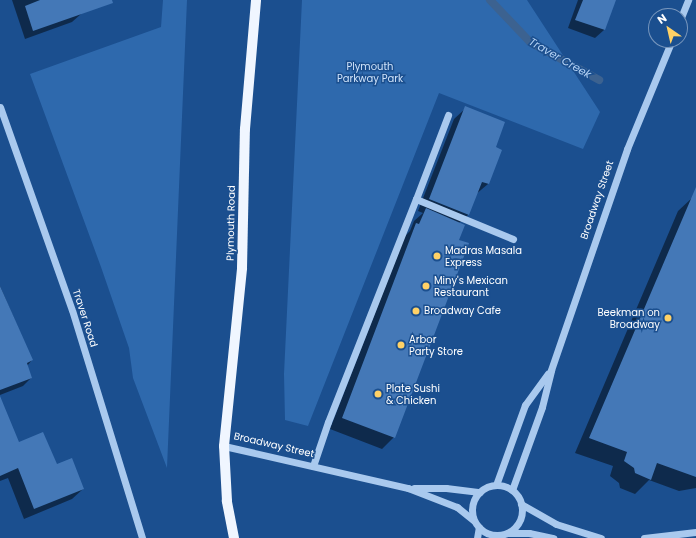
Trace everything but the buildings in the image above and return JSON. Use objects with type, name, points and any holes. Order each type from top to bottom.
[{"type":"main road","name":"Plymouth Road","points":[[224,446],[242,268],[245,129],[256,0]]},
{"type":"main road","name":"Broadway Street","points":[[224,446],[227,501],[234,538]]},
{"type":"street","name":"Broadway Street","points":[[512,490],[542,407],[550,370],[627,149],[669,48]]},
{"type":"street","name":"Traver Road","points":[[0,107],[72,310],[142,538]]},
{"type":"street","points":[[312,466],[448,115]]},
{"type":"street","points":[[416,199],[512,239]]},
{"type":"street","name":"Broadway Street","points":[[496,485],[525,406],[550,370]]},
{"type":"street","name":"Broadway Street","points":[[224,446],[408,488],[457,507],[474,521]]},
{"type":"street","points":[[496,485],[512,490],[518,496],[521,504],[520,521],[515,528],[499,537],[485,532],[474,521],[472,505],[480,492],[487,487],[496,485]]},
{"type":"street","name":"Broadway Street","points":[[408,488],[446,488],[480,492]]},
{"type":"street","points":[[521,504],[556,524],[600,538]]},
{"type":"street","points":[[476,538],[479,527]]},
{"type":"street","points":[[644,538],[696,532]]},
{"type":"street","points":[[508,533],[529,533],[554,538]]},
{"type":"green space","points":[[163,0],[187,0],[167,468],[133,378],[129,348],[101,267],[30,74],[161,27]]},
{"type":"green space","name":"Plymouth Parkway Park","points":[[302,0],[527,0],[600,112],[583,149],[439,93],[308,426],[285,420],[284,374]]},
{"type":"waterway","name":"Traver Creek","points":[[490,0],[530,42],[599,80]]},
{"type":"place","name":"Madras Masala Express","points":[[437,256]]},
{"type":"place","name":"Miny's Mexican Restaurant","points":[[426,286]]},
{"type":"place","name":"Broadway Cafe","points":[[416,311]]},
{"type":"place","name":"Beekman on Broadway","points":[[668,318]]},
{"type":"place","name":"Arbor Party Store","points":[[401,345]]},
{"type":"place","name":"Plate Sushi & Chicken","points":[[378,394]]}]
